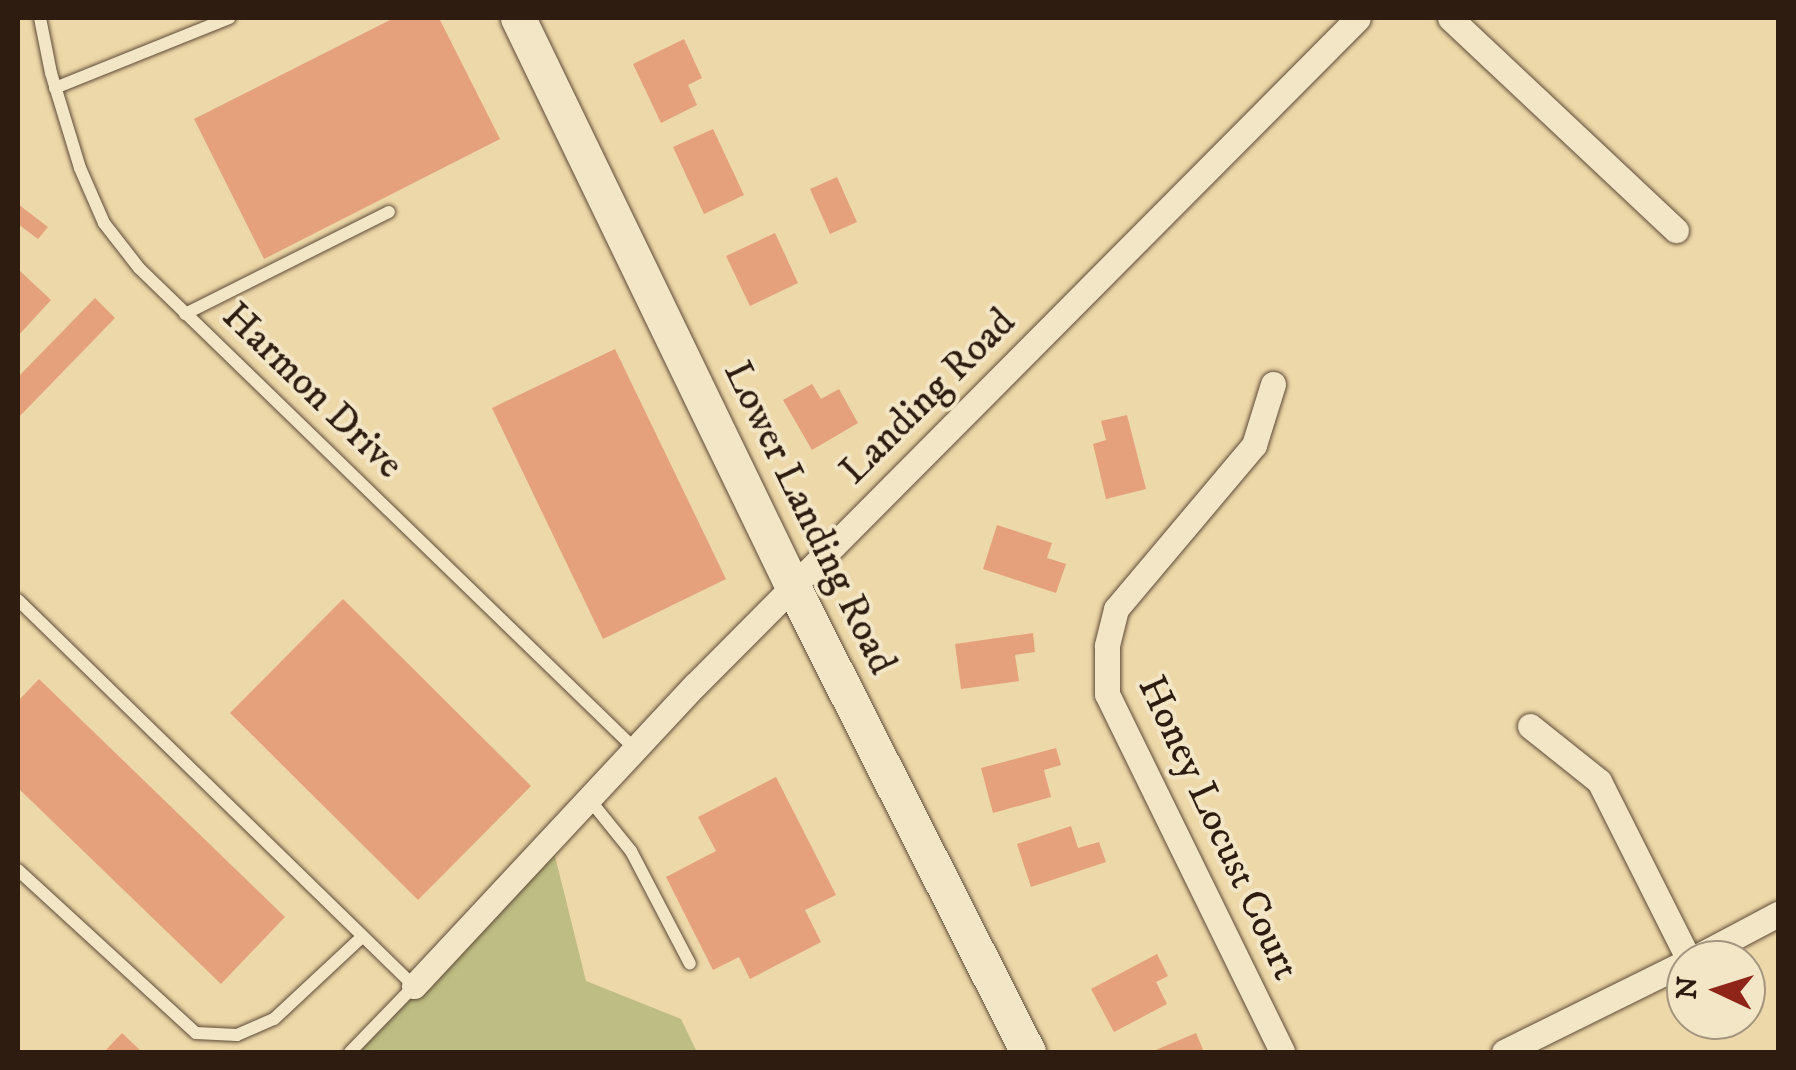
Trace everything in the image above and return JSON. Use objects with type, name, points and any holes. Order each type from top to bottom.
[{"type":"main road","name":"Lower Landing Road","points":[[518,18],[793,587],[1028,1052]]},
{"type":"street","name":"Landing Road","points":[[414,986],[793,587],[1358,18]]},
{"type":"street","points":[[1450,18],[1676,230]]},
{"type":"street","name":"Honey Locust Court","points":[[1273,384],[1254,446],[1116,609],[1107,646],[1106,694],[1282,1052]]},
{"type":"street","points":[[1530,726],[1599,781],[1678,940]]},
{"type":"street","points":[[1729,940],[1778,914]]},
{"type":"street","points":[[1504,1052],[1539,1045],[1666,974]]},
{"type":"lane","name":"Harmon Drive","points":[[40,18],[55,88],[80,168],[104,222],[139,268],[636,750]]},
{"type":"lane","points":[[55,88],[229,18]]},
{"type":"lane","points":[[186,314],[388,212]]},
{"type":"lane","points":[[18,600],[414,986]]},
{"type":"lane","points":[[589,800],[631,851],[690,964]]},
{"type":"lane","points":[[18,870],[196,1033],[237,1035],[274,1020],[362,937]]},
{"type":"lane","name":"Landing Road","points":[[350,1052],[414,986]]},
{"type":"shaded area","points":[[554,852],[586,981],[681,1019],[697,1052],[359,1052]]},
{"type":"building","points":[[394,18],[439,18],[500,139],[264,259],[194,119]]},
{"type":"building","points":[[684,39],[702,78],[688,85],[697,105],[661,123],[633,64]]},
{"type":"building","points":[[713,129],[744,195],[704,214],[673,147]]},
{"type":"building","points":[[837,177],[857,222],[830,234],[810,189]]},
{"type":"building","points":[[18,204],[48,227],[38,239],[18,224]]},
{"type":"building","points":[[775,233],[798,283],[750,306],[726,256]]},
{"type":"building","points":[[18,273],[51,300],[18,336]]},
{"type":"building","points":[[95,298],[115,318],[18,418],[18,377]]},
{"type":"building","points":[[615,349],[726,579],[603,639],[492,408]]},
{"type":"building","points":[[812,384],[821,399],[839,389],[858,423],[812,450],[783,400]]},
{"type":"building","points":[[1127,415],[1146,489],[1106,499],[1093,444],[1106,440],[1101,421]]},
{"type":"building","points":[[997,525],[1052,543],[1047,558],[1066,564],[1056,593],[983,569]]},
{"type":"building","points":[[343,599],[531,786],[418,900],[230,713]]},
{"type":"building","points":[[1033,633],[1035,652],[1015,655],[1019,681],[961,689],[955,644]]},
{"type":"building","points":[[39,679],[285,917],[221,984],[18,788],[18,701]]},
{"type":"building","points":[[1056,748],[1061,765],[1044,770],[1051,797],[993,813],[981,768]]},
{"type":"building","points":[[776,777],[836,895],[805,910],[821,942],[750,979],[739,957],[713,970],[666,877],[716,851],[698,817]]},
{"type":"building","points":[[1071,826],[1078,848],[1099,842],[1106,862],[1031,887],[1017,844]]},
{"type":"building","points":[[1157,954],[1168,976],[1156,982],[1167,1004],[1114,1032],[1091,989]]},
{"type":"building","points":[[122,1033],[142,1052],[104,1052]]},
{"type":"building","points":[[1196,1033],[1204,1052],[1151,1052]]}]
